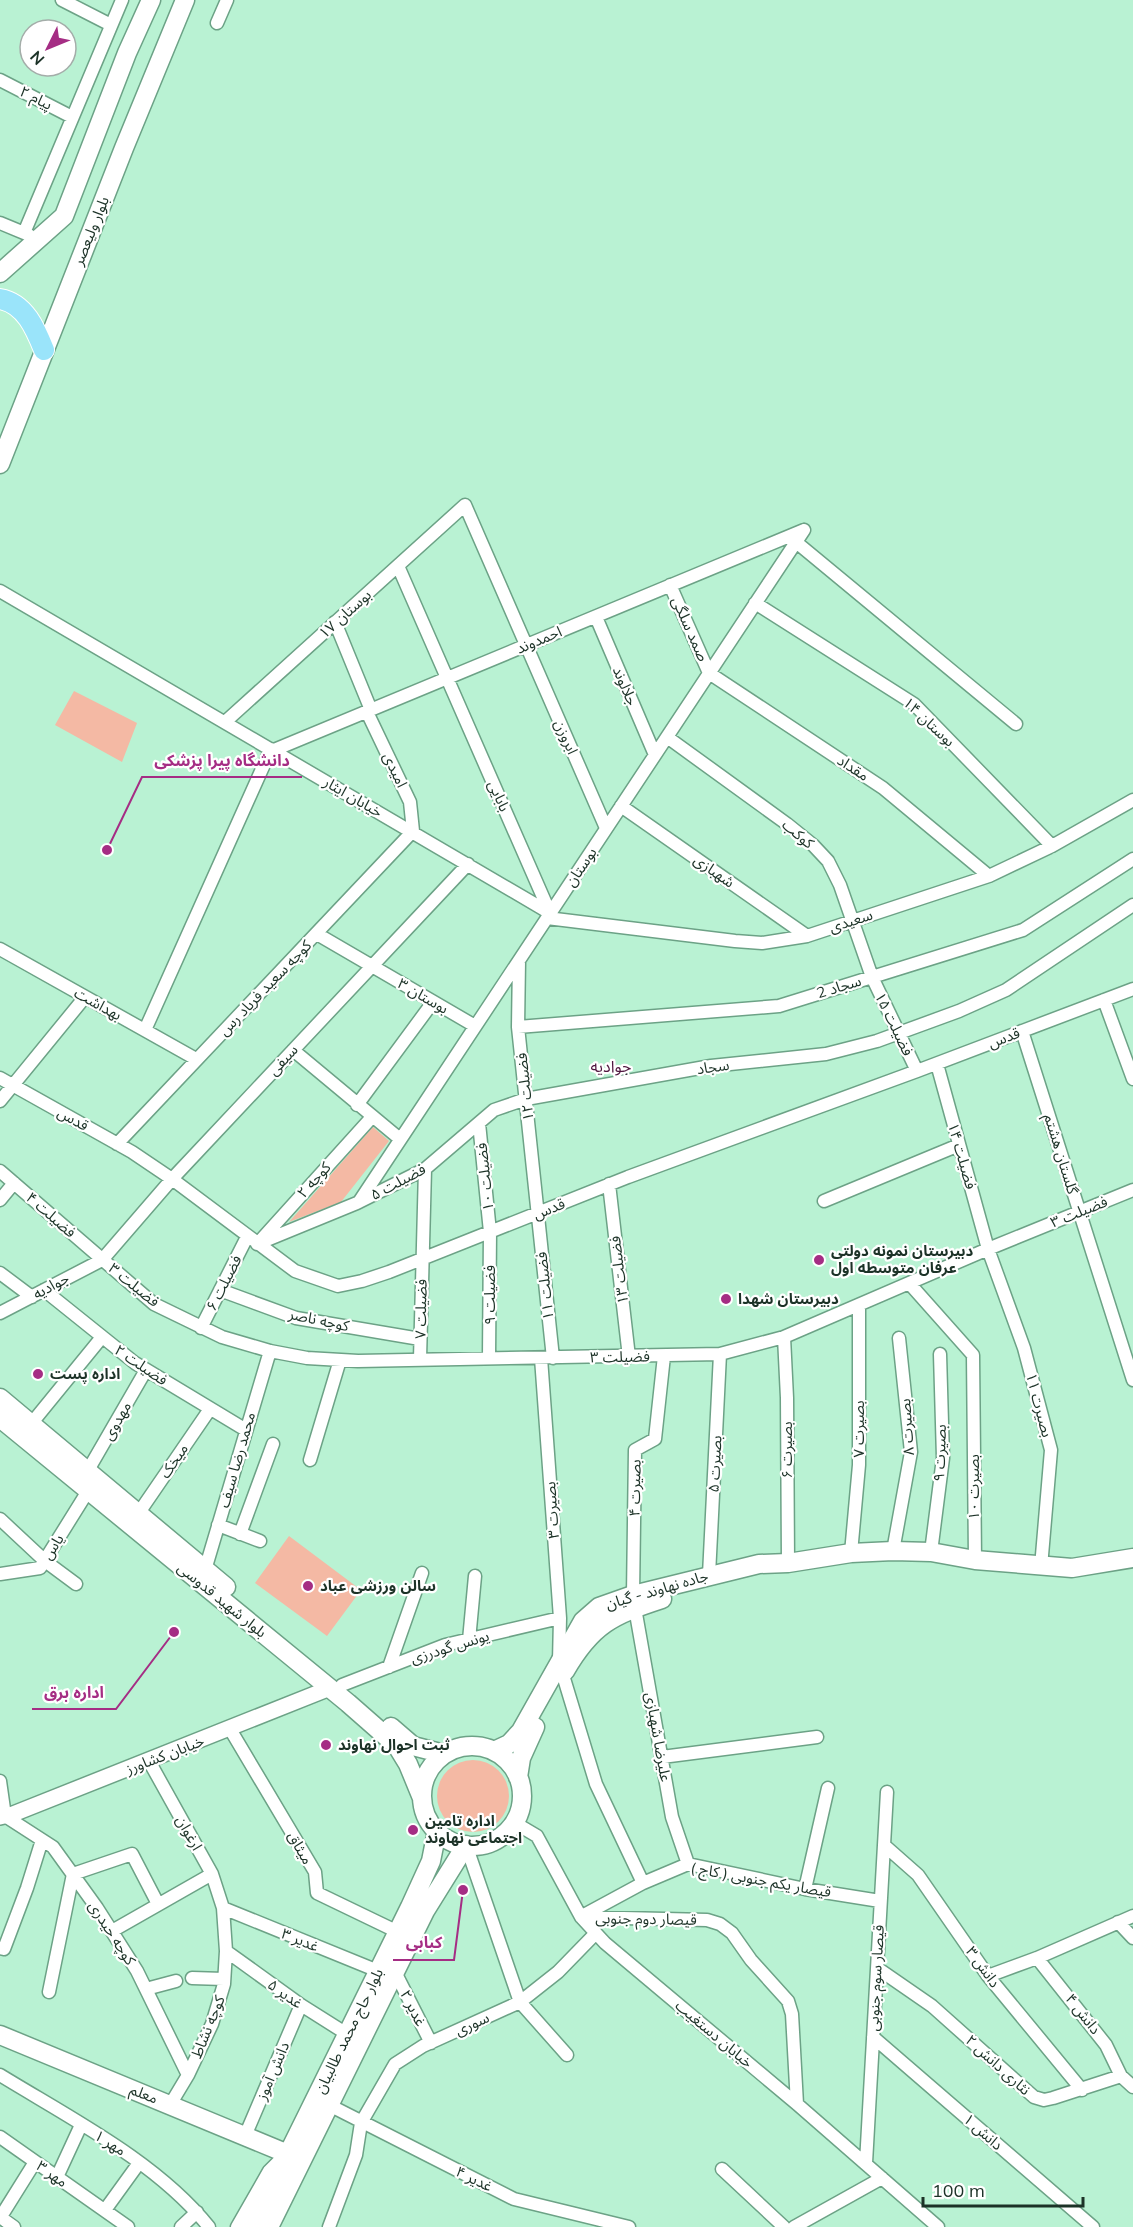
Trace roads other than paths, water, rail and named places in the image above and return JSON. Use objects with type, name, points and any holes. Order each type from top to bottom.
[{"type":"main road","name":"بلوار ولیعصر","points":[[0,273],[31,236],[64,216],[151,0]]},
{"type":"main road","name":"بلوار ولیعصر","points":[[0,464],[124,148],[185,0]]},
{"type":"main road","points":[[0,299],[7,300],[22,311],[35,328],[44,350]]},
{"type":"main road","name":"بلوار شهید قدوسی","points":[[0,1398],[205,1570],[336,1687],[397,1746],[408,1764],[422,1798]]},
{"type":"main road","name":"بلوار شهید قدوسی","points":[[0,1418],[88,1491],[413,1746],[444,1754]]},
{"type":"main road","name":"جاده نهاوند - گیان","points":[[518,1777],[525,1747],[579,1627],[593,1611],[788,1563],[851,1553],[931,1552],[975,1560],[1072,1568],[1133,1558]]},
{"type":"main road","name":"جاده نهاوند - گیان","points":[[634,1602],[710,1575],[759,1564],[788,1563]]},
{"type":"main road","name":"جاده نهاوند - گیان","points":[[494,1751],[515,1738],[561,1667]]},
{"type":"main road","points":[[471,1746],[494,1751],[509,1762],[518,1777],[522,1798],[515,1823],[494,1841],[480,1845],[466,1845],[446,1838],[437,1832],[427,1816],[422,1798],[424,1781],[432,1766],[444,1754],[457,1748],[471,1746]]},
{"type":"main road","name":"بلوار حاج محمد طالبیان","points":[[269,2227],[329,2105],[386,1972],[398,1932],[431,1861],[437,1832]]},
{"type":"main road","name":"بلوار حاج محمد طالبیان","points":[[252,2227],[347,2034],[466,1845]]},
{"type":"main road","name":"معلم","points":[[0,2035],[288,2154]]},
{"type":"street","points":[[62,0],[111,25]]},
{"type":"street","points":[[0,223],[31,236],[72,117],[122,0]]},
{"type":"street","points":[[217,23],[227,0]]},
{"type":"street","name":"پیام ۲","points":[[0,80],[72,117]]},
{"type":"street","name":"بوستان ۱۷","points":[[225,722],[465,505]]},
{"type":"street","name":"ابروزن","points":[[465,505],[606,828]]},
{"type":"street","name":"احمدوند","points":[[273,750],[804,530]]},
{"type":"street","name":"بوستان","points":[[357,1203],[804,530]]},
{"type":"street","points":[[796,542],[1016,724]]},
{"type":"street","name":"بابایی","points":[[398,566],[549,915]]},
{"type":"street","name":"صمد سلگی","points":[[670,585],[709,673]]},
{"type":"street","name":"خیابان ایثار","points":[[0,591],[413,831],[549,915]]},
{"type":"street","name":"بوستان ۱۴","points":[[755,603],[914,704],[1052,846]]},
{"type":"street","name":"جلالوند","points":[[596,616],[655,755]]},
{"type":"street","name":"امیدی","points":[[335,622],[369,711],[410,802],[413,831]]},
{"type":"street","name":"مقداد","points":[[709,673],[883,788],[989,876]]},
{"type":"street","name":"کوکب","points":[[667,737],[813,845],[828,861],[840,885],[872,977]]},
{"type":"street","points":[[145,1030],[273,750]]},
{"type":"street","name":"سعیدی","points":[[549,915],[735,941],[762,943],[807,936],[989,876],[1052,846],[1133,800]]},
{"type":"street","name":"شهبازی","points":[[621,806],[807,936]]},
{"type":"street","name":"کوچه سعید فریاد رس","points":[[117,1144],[413,831]]},
{"type":"street","name":"سجاد 2","points":[[519,1027],[779,1006],[1023,930],[1133,859]]},
{"type":"street","name":"سیفی","points":[[102,1260],[172,1179],[468,864]]},
{"type":"street","name":"سجاد","points":[[526,1099],[711,1066],[826,1054],[877,1041],[959,1011],[1006,990],[1133,905]]},
{"type":"street","name":"بوستان ۳","points":[[317,934],[475,1026]]},
{"type":"street","name":"بهداشت","points":[[0,949],[196,1059]]},
{"type":"street","name":"فضیلت ۱۲","points":[[519,960],[519,1027],[538,1214]]},
{"type":"street","name":"فضیلت ۱۵","points":[[872,977],[917,1071]]},
{"type":"street","name":"قدس","points":[[0,1078],[117,1144],[172,1179],[295,1271],[338,1286],[362,1281],[422,1259],[609,1184],[937,1064],[1133,988]]},
{"type":"street","points":[[0,1101],[85,997]]},
{"type":"street","points":[[1104,1000],[1132,1074]]},
{"type":"street","points":[[357,1105],[433,1002]]},
{"type":"street","name":"گلستان هشتم","points":[[1022,1031],[1133,1380]]},
{"type":"street","points":[[293,1050],[400,1139]]},
{"type":"street","name":"فضیلت ۱۴","points":[[937,1064],[988,1249]]},
{"type":"street","name":"فضیلت ۵","points":[[252,1240],[357,1203],[425,1169],[493,1110],[526,1099]]},
{"type":"street","name":"کوچه ۲","points":[[252,1240],[372,1117]]},
{"type":"street","name":"فضیلت ۱۰","points":[[479,1123],[490,1232]]},
{"type":"street","points":[[824,1201],[959,1145]]},
{"type":"street","name":"فضیلت ۷","points":[[420,1359],[425,1169]]},
{"type":"street","name":"فضیلت ۴","points":[[0,1171],[102,1260]]},
{"type":"street","points":[[0,1200],[14,1183]]},
{"type":"street","name":"فضیلت ۱۳","points":[[609,1184],[629,1357]]},
{"type":"street","name":"فضیلت ۳","points":[[102,1260],[154,1304],[201,1328],[222,1337],[270,1351],[307,1358],[340,1360],[547,1358],[720,1354],[784,1337],[988,1249],[1133,1190]]},
{"type":"street","name":"فضیلت ۱۱","points":[[538,1214],[547,1358]]},
{"type":"street","name":"فضیلت ۹","points":[[489,1358],[490,1232]]},
{"type":"street","name":"فضیلت ۶","points":[[201,1328],[220,1290],[252,1240]]},
{"type":"street","name":"بصیرت ۱۱","points":[[988,1249],[1024,1348],[1051,1450],[1041,1567]]},
{"type":"street","name":"جوادیه","points":[[0,1313],[102,1260]]},
{"type":"street","points":[[0,1273],[32,1297]]},
{"type":"street","name":"بصیرت ۱۰","points":[[909,1283],[973,1354],[975,1560]]},
{"type":"street","name":"فضیلت ۲","points":[[44,1290],[146,1370],[246,1430]]},
{"type":"street","name":"کوچه ناصر","points":[[220,1290],[297,1318],[420,1339]]},
{"type":"street","name":"بصیرت ۷","points":[[851,1553],[859,1465],[859,1305]]},
{"type":"street","points":[[32,1424],[102,1337]]},
{"type":"street","name":"بصیرت ۶","points":[[784,1337],[787,1398],[788,1563]]},
{"type":"street","name":"بصیرت ۸","points":[[893,1551],[911,1452],[899,1338]]},
{"type":"street","name":"محمد رضا سیف","points":[[205,1570],[270,1351]]},
{"type":"street","name":"بصیرت ۵","points":[[710,1575],[720,1354]]},
{"type":"street","name":"بصیرت ۹","points":[[931,1552],[943,1458],[940,1354]]},
{"type":"street","name":"بصیرت ۴","points":[[634,1602],[635,1450],[655,1439],[664,1356]]},
{"type":"street","name":"بصیرت ۳","points":[[547,1358],[561,1667],[596,1784],[643,1884]]},
{"type":"street","points":[[310,1460],[340,1360]]},
{"type":"street","name":"مهدوی","points":[[87,1472],[146,1370]]},
{"type":"street","name":"میخک","points":[[138,1514],[210,1409]]},
{"type":"street","points":[[240,1534],[273,1444]]},
{"type":"street","name":"یاس","points":[[0,1574],[40,1568],[88,1491]]},
{"type":"street","points":[[0,1520],[45,1561],[76,1584]]},
{"type":"street","points":[[218,1525],[260,1541]]},
{"type":"street","points":[[389,1667],[422,1573]]},
{"type":"street","points":[[469,1640],[475,1576]]},
{"type":"street","name":"علیرضا شهبازی","points":[[634,1602],[672,1817],[688,1864]]},
{"type":"street","name":"یونس گودرزی","points":[[336,1687],[445,1645],[560,1618]]},
{"type":"street","name":"خیابان کشاورز","points":[[3,1817],[336,1687]]},
{"type":"street","name":"میثاق","points":[[230,1729],[315,1872],[317,1893],[398,1932]]},
{"type":"street","points":[[662,1757],[817,1737]]},
{"type":"street","name":"ارغوان","points":[[149,1761],[212,1874],[223,1908]]},
{"type":"street","points":[[0,1781],[3,1817]]},
{"type":"street","points":[[805,1888],[828,1788]]},
{"type":"street","name":"قیصار سوم جنوبی","points":[[866,2163],[887,1792]]},
{"type":"street","name":"کوچه حیدری","points":[[3,1817],[53,1847],[73,1874],[137,1971],[188,2075]]},
{"type":"street","name":"خیابان دستغیب","points":[[515,1823],[537,1836],[581,1917],[596,1933],[938,2227]]},
{"type":"street","points":[[0,1948],[4,1949],[8,1939],[42,1840]]},
{"type":"street","points":[[466,1845],[520,2002],[567,2055]]},
{"type":"street","name":"دانش ۳","points":[[884,1845],[918,1875],[988,1976],[1082,2090]]},
{"type":"street","points":[[49,1992],[73,1874],[132,1854],[158,1904]]},
{"type":"street","name":"قیصار یکم جنوبی ( کاج )","points":[[581,1917],[643,1884],[688,1864],[880,1901]]},
{"type":"street","points":[[112,1931],[212,1874]]},
{"type":"street","name":"غدیر ۳","points":[[223,1908],[386,1972]]},
{"type":"street","name":"کوچه نشاط","points":[[170,2105],[188,2075],[212,2024],[225,1979],[223,1908]]},
{"type":"street","points":[[988,1976],[1037,1958],[1133,1916]]},
{"type":"street","name":"قیصار دوم جنوبی","points":[[581,1917],[707,1920],[720,1924],[732,1933],[757,1967],[788,2001],[792,2014],[797,2104]]},
{"type":"street","points":[[1118,1922],[1133,1938]]},
{"type":"street","name":"سوری","points":[[361,2123],[395,2064],[431,2043],[520,2002],[558,1972],[596,1933]]},
{"type":"street","name":"غدیر ۵","points":[[225,1951],[301,2005],[347,2034]]},
{"type":"street","name":"دانش ۴","points":[[1037,1958],[1106,2045],[1121,2076]]},
{"type":"street","name":"نثاری دانش ۲","points":[[877,1968],[932,2006],[1034,2097],[1044,2100],[1121,2076]]},
{"type":"street","name":"غدیر ۲","points":[[386,1972],[431,2043]]},
{"type":"street","points":[[192,1978],[225,1979]]},
{"type":"street","points":[[146,1989],[176,1981]]},
{"type":"street","name":"دانش آموز","points":[[245,2136],[301,2005]]},
{"type":"street","name":"دانش ۱","points":[[873,2037],[1093,2227]]},
{"type":"street","name":"مهر ۱","points":[[0,2075],[140,2163],[197,2212],[209,2227]]},
{"type":"street","points":[[1121,2076],[1133,2087]]},
{"type":"street","name":"غدیر ۴","points":[[329,2105],[514,2199],[629,2227]]},
{"type":"street","points":[[329,2227],[356,2155],[361,2123]]},
{"type":"street","points":[[57,2177],[81,2125]]},
{"type":"street","name":"مهر ۳","points":[[0,2137],[105,2210]]},
{"type":"street","points":[[237,2227],[269,2171],[288,2154]]},
{"type":"street","points":[[14,2227],[0,2217],[35,2162]]},
{"type":"street","points":[[128,2227],[105,2210],[140,2163]]},
{"type":"street","points":[[722,2169],[784,2227]]},
{"type":"street","points":[[794,2227],[882,2178]]},
{"type":"street","points":[[181,2227],[197,2212]]},
{"type":"place","name":"دانشگاه پیرا پزشکی","points":[[107,850]]},
{"type":"place","name":"دبیرستان نمونه دولتی عرفان متوسطه اول","points":[[819,1260]]},
{"type":"place","name":"دبیرستان شهدا","points":[[726,1299]]},
{"type":"place","name":"اداره پست","points":[[38,1374]]},
{"type":"place","name":"سالن ورزشی عباد","points":[[308,1586]]},
{"type":"place","name":"اداره برق","points":[[174,1632]]},
{"type":"place","name":"ثبت احوال نهاوند","points":[[326,1745]]},
{"type":"place","name":"اداره تامین اجتماعی نهاوند","points":[[413,1830]]},
{"type":"place","name":"کبابی","points":[[463,1890]]},
{"type":"district","name":"جوادیه","points":[[611,1066]]}]
